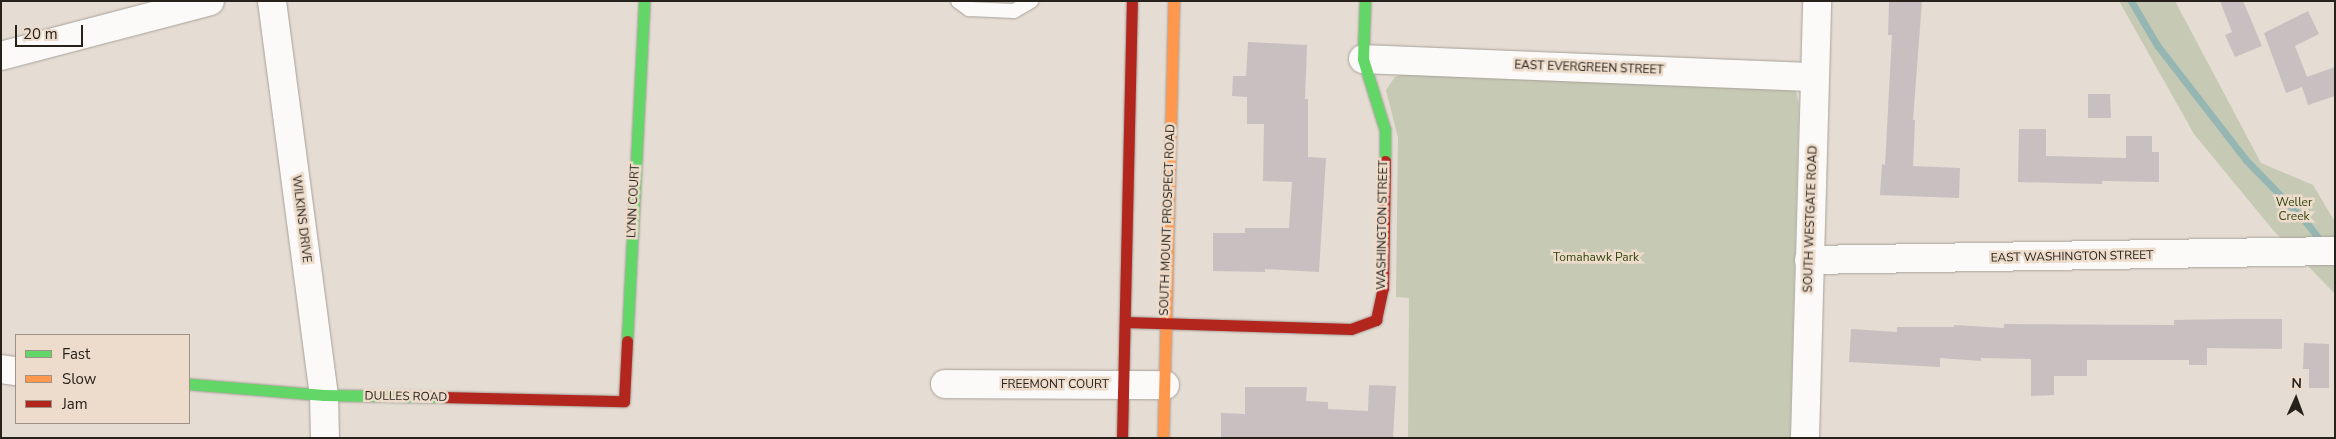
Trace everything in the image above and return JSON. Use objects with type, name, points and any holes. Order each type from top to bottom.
[{"type":"street","points":[[1,56],[210,1]]},
{"type":"street","name":"WILKINS DRIVE","points":[[272,1],[324,395],[325,438]]},
{"type":"street","name":"LYNN COURT","points":[[624,400],[644,1]]},
{"type":"street","points":[[1122,438],[1132,1]]},
{"type":"street","name":"SOUTH MOUNT PROSPECT ROAD","points":[[1164,438],[1174,1]]},
{"type":"street","points":[[1363,59],[1365,1]]},
{"type":"street","name":"SOUTH WESTGATE ROAD","points":[[1806,438],[1817,1]]},
{"type":"street","name":"WASHINGTON STREET","points":[[1125,322],[1351,329],[1376,320],[1384,288],[1385,130],[1363,59]]},
{"type":"street","name":"EAST EVERGREEN STREET","points":[[1363,59],[1816,77]]},
{"type":"street","name":"EAST WASHINGTON STREET","points":[[1809,260],[2258,254],[2335,251]]},
{"type":"street","points":[[1,370],[15,371]]},
{"type":"street","name":"DULLES ROAD","points":[[190,384],[324,395],[624,400]]},
{"type":"street","name":"FREEMONT COURT","points":[[944,384],[1165,385]]},
{"type":"lane","points":[[958,1],[969,10],[1014,11],[1031,1]]},
{"type":"green space","name":"Weller Creek","points":[[2119,1],[2175,1],[2261,163],[2313,185],[2335,222],[2335,294],[2273,230],[2194,134]]},
{"type":"green space","name":"Tomahawk Park","points":[[1410,72],[1786,87],[1796,91],[1799,105],[1790,438],[1408,438],[1409,298],[1396,297],[1398,138],[1386,90],[1395,77]]},
{"type":"building","points":[[1889,1],[1922,1],[1913,120],[1915,120],[1913,166],[1960,168],[1959,198],[1880,195],[1882,164],[1885,165],[1892,35],[1888,35]]},
{"type":"building","points":[[2220,1],[2243,1],[2262,46],[2235,57],[2225,35],[2232,32]]},
{"type":"building","points":[[2308,11],[2319,34],[2295,46],[2307,77],[2335,67],[2335,96],[2308,105],[2302,87],[2286,93],[2264,33]]},
{"type":"building","points":[[1248,42],[1307,45],[1305,99],[1308,99],[1308,157],[1326,158],[1319,272],[1265,269],[1265,272],[1213,271],[1213,233],[1245,233],[1245,228],[1289,228],[1292,182],[1263,181],[1264,124],[1247,124],[1247,97],[1232,96],[1233,76],[1246,76]]},
{"type":"building","points":[[2088,94],[2110,94],[2111,118],[2088,118]]},
{"type":"building","points":[[2019,129],[2046,129],[2046,156],[2126,158],[2126,136],[2152,136],[2152,152],[2159,152],[2159,182],[2102,181],[2102,184],[2018,182]]},
{"type":"building","points":[[2282,319],[2282,349],[2207,348],[2207,365],[2189,365],[2189,360],[2087,360],[2087,376],[2054,376],[2054,395],[2031,396],[2031,359],[1981,358],[1981,361],[1940,358],[1940,367],[1849,362],[1851,329],[1897,332],[1897,327],[1954,327],[1954,325],[2004,328],[2004,324],[2174,325],[2174,320]]},
{"type":"building","points":[[2304,343],[2329,344],[2329,388],[2309,388],[2309,369],[2303,369]]},
{"type":"building","points":[[1369,385],[1396,386],[1393,438],[1221,438],[1221,413],[1245,414],[1245,387],[1307,387],[1306,401],[1328,402],[1328,409],[1368,411]]},
{"type":"waterway","name":"Weller Creek","points":[[2131,1],[2157,45],[2246,160],[2306,222],[2323,244]]},
{"type":"traffic: fast","points":[[627,341],[644,1]]},
{"type":"traffic: fast","points":[[1365,1],[1363,59],[1385,130],[1385,161]]},
{"type":"traffic: fast","points":[[190,384],[324,395],[441,397]]},
{"type":"traffic: slow","points":[[1163,438],[1174,1]]},
{"type":"traffic: jam","points":[[1122,438],[1132,1]]},
{"type":"traffic: jam","points":[[1125,322],[1351,329],[1376,320],[1383,288],[1385,161]]},
{"type":"traffic: jam","points":[[441,397],[624,401],[627,341]]}]
